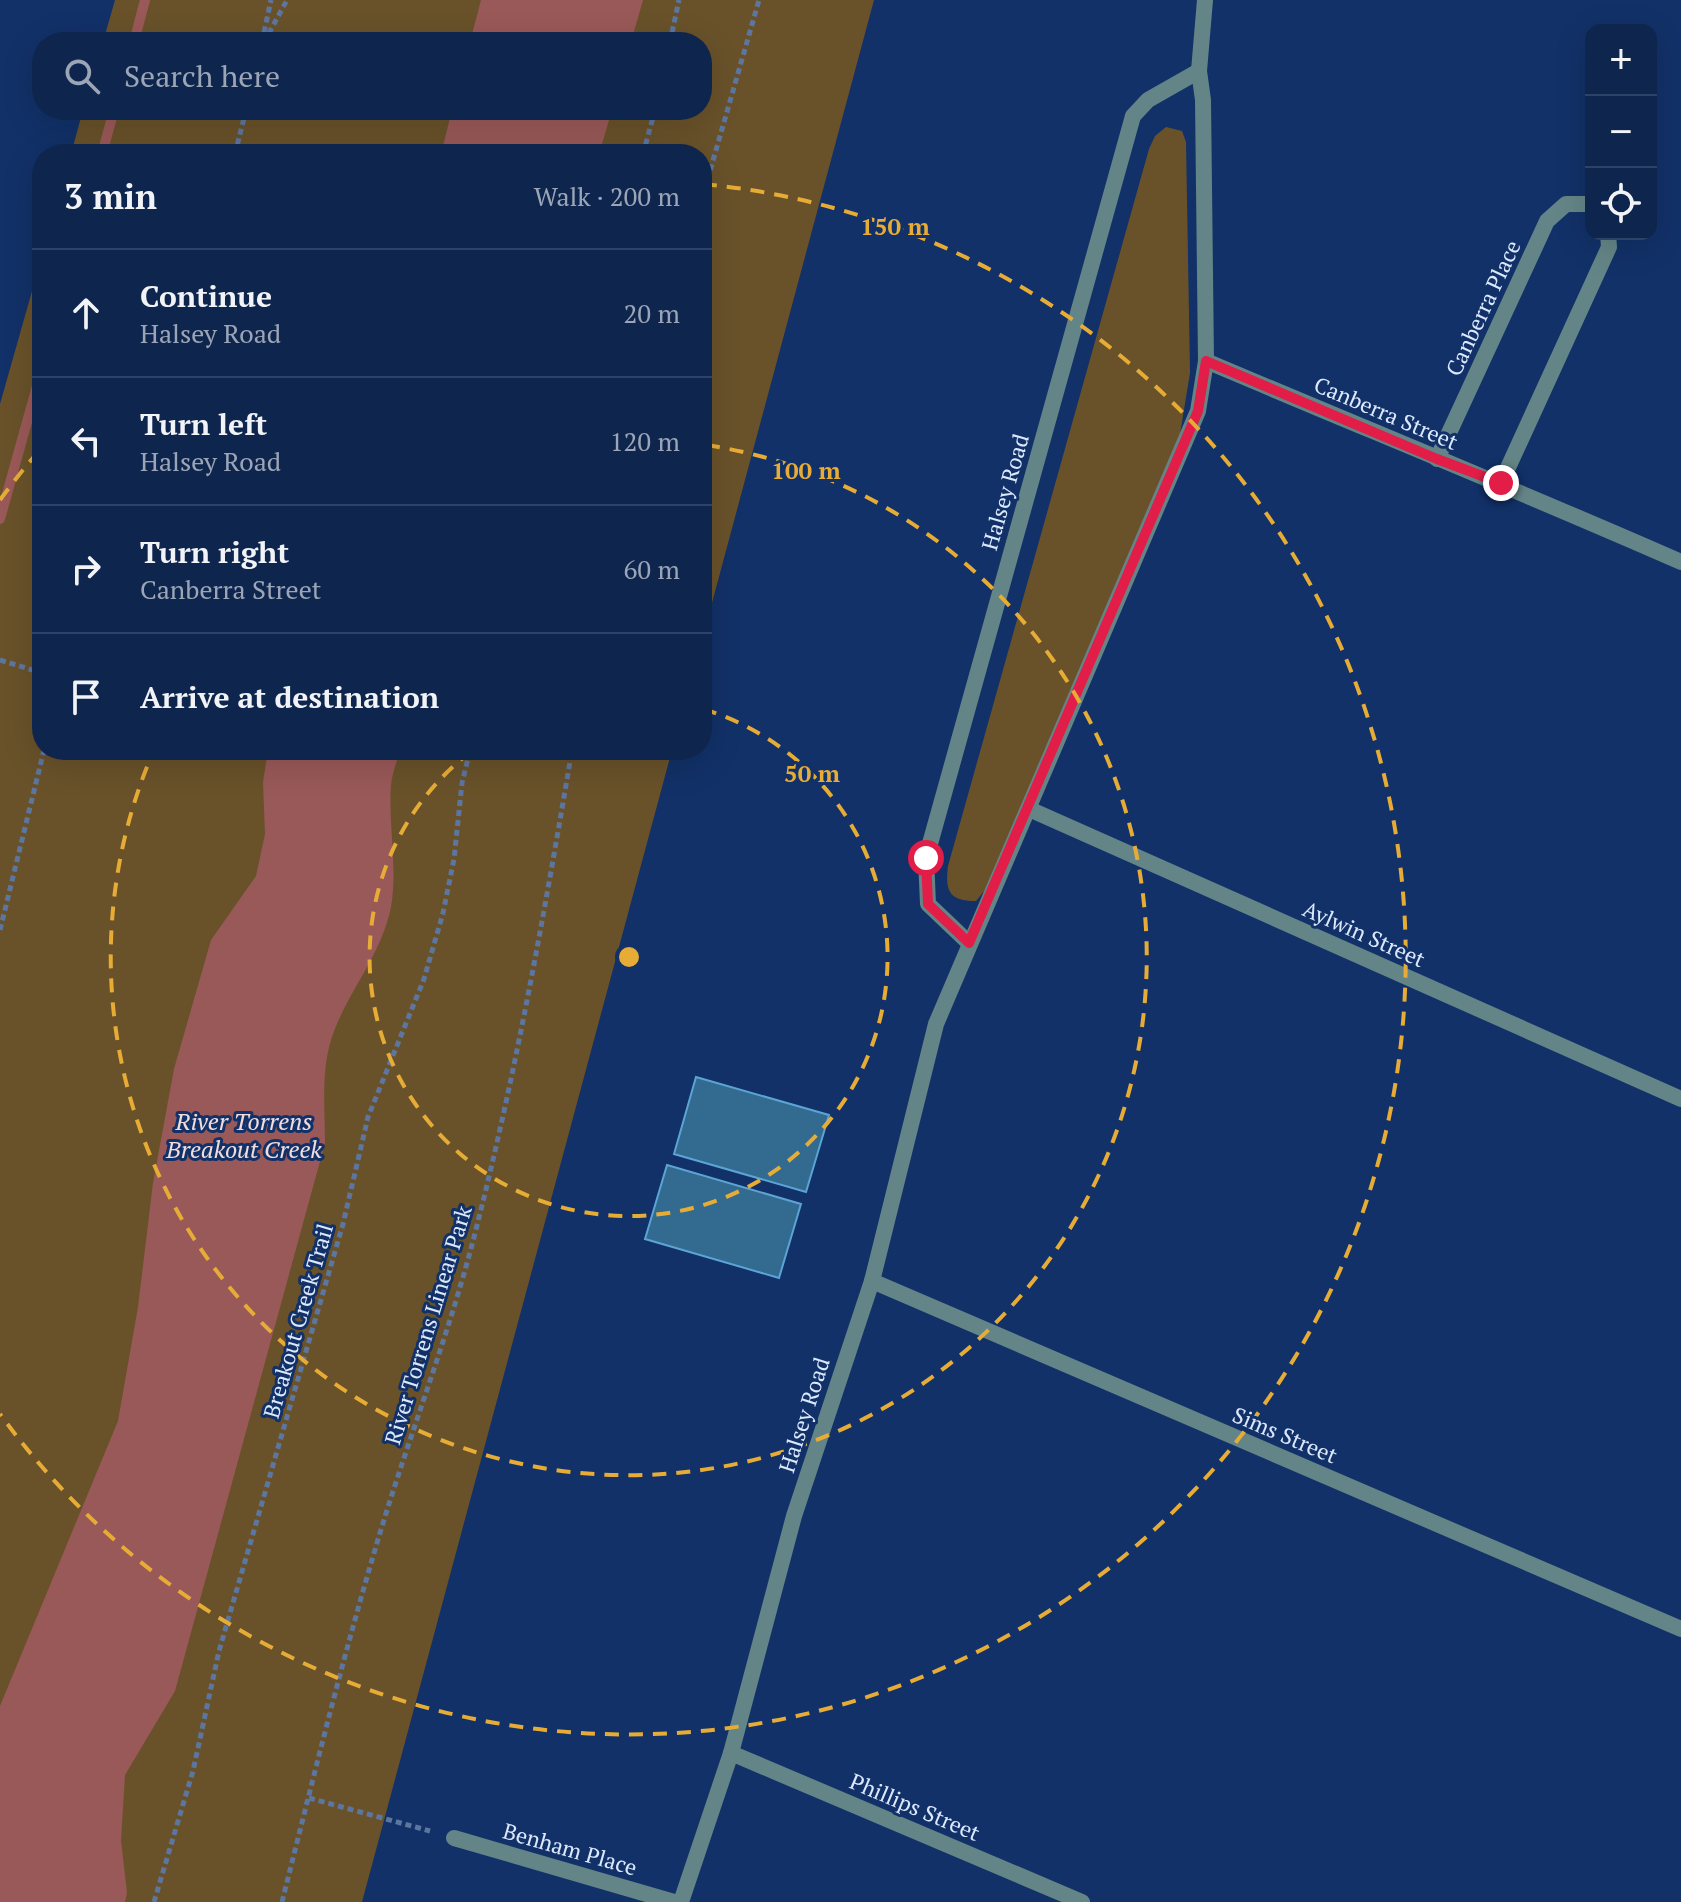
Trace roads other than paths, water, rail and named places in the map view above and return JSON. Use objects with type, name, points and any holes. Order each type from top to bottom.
[{"type":"street","name":"Halsey Road","points":[[681,1902],[731,1753],[794,1516],[872,1281],[936,1024],[1198,411],[1206,361],[1203,100],[1199,71],[1205,0]]},
{"type":"street","name":"Halsey Road","points":[[969,943],[928,904],[926,858],[1133,116],[1148,100],[1199,71]]},
{"type":"street","name":"Canberra Place","points":[[1437,459],[1547,221],[1566,204],[1585,204]]},
{"type":"street","points":[[1501,483],[1609,247],[1608,240]]},
{"type":"street","name":"Canberra Street","points":[[1206,361],[1501,483],[1681,562]]},
{"type":"street","name":"Aylwin Street","points":[[1029,809],[1681,1099]]},
{"type":"street","name":"Sims Street","points":[[872,1281],[1681,1629]]},
{"type":"street","name":"Phillips Street","points":[[731,1753],[1082,1902]]},
{"type":"street","name":"Benham Place","points":[[454,1838],[674,1902]]},
{"type":"water","points":[[481,0],[643,0],[634,32],[473,32]]},
{"type":"water","points":[[450,120],[609,120],[602,144],[444,144]]},
{"type":"water","name":"River Torrens Breakout Creek","points":[[266,760],[397,760],[391,785],[394,877],[391,907],[380,942],[345,1006],[331,1040],[325,1078],[325,1143],[175,1691],[125,1775],[121,1840],[127,1893],[125,1902],[0,1902],[0,1706],[118,1421],[138,1307],[153,1183],[174,1069],[211,940],[256,876],[265,834],[263,782]]},
{"type":"waterway","points":[[137,32],[145,0]]},
{"type":"waterway","points":[[105,144],[111,120]]},
{"type":"waterway","points":[[0,519],[32,404]]}]
